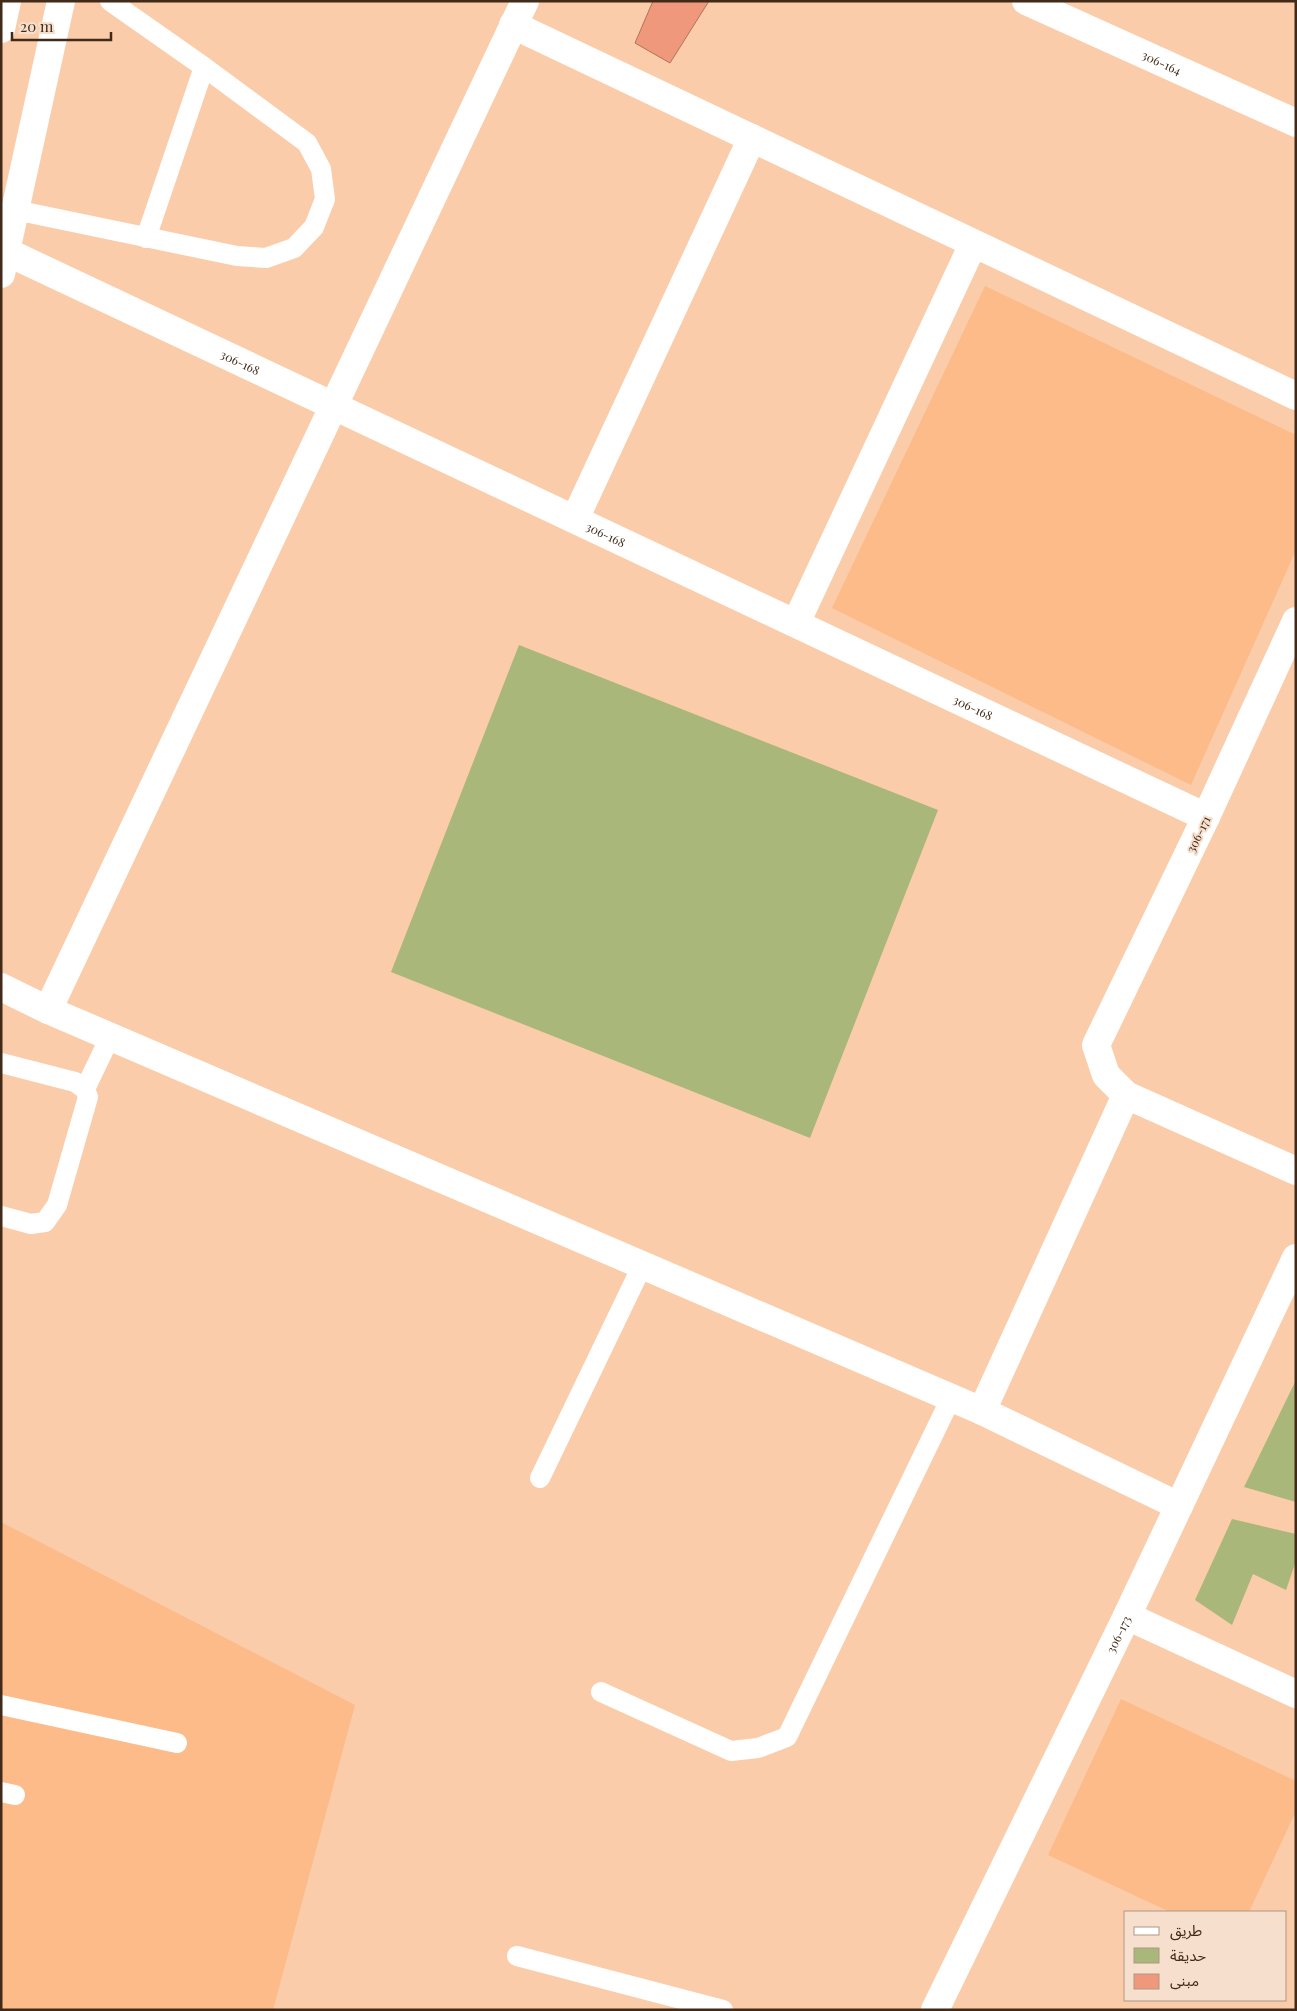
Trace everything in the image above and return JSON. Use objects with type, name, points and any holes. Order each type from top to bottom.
[{"type":"main road","points":[[1,28],[8,1]]},
{"type":"main road","points":[[3,258],[61,1]]},
{"type":"main road","points":[[48,1010],[524,1]]},
{"type":"main road","name":"306-164","points":[[1026,1],[1296,123]]},
{"type":"main road","points":[[513,25],[1296,396]]},
{"type":"main road","points":[[575,519],[752,138]]},
{"type":"main road","points":[[796,624],[973,244]]},
{"type":"main road","name":"306-168","points":[[3,258],[334,405],[1206,817]]},
{"type":"main road","name":"306-171","points":[[1126,1095],[1106,1075],[1096,1045],[1206,817],[1296,621]]},
{"type":"main road","points":[[1,987],[110,1037],[982,1411],[1179,1506]]},
{"type":"main road","points":[[982,1411],[1126,1095],[1296,1171]]},
{"type":"main road","name":"306-173","points":[[935,2010],[1127,1616],[1296,1258]]},
{"type":"main road","points":[[1127,1616],[1296,1694]]},
{"type":"lane","points":[[15,210],[237,256],[266,258],[294,248],[314,227],[324,199],[321,169],[307,144],[110,1]]},
{"type":"lane","points":[[146,238],[204,68]]},
{"type":"lane","points":[[85,1089],[110,1037]]},
{"type":"lane","points":[[1,1063],[75,1082],[85,1089],[88,1097],[57,1205],[45,1222],[31,1224],[1,1216]]},
{"type":"lane","points":[[540,1478],[642,1266]]},
{"type":"lane","points":[[601,1692],[731,1751],[758,1748],[787,1737],[951,1398]]},
{"type":"lane","points":[[1,1705],[177,1743]]},
{"type":"lane","points":[[517,1956],[723,2010]]},
{"type":"shaded area","points":[[985,286],[1296,435],[1296,550],[1191,785],[832,608]]},
{"type":"shaded area","points":[[1,1522],[355,1705],[273,2010],[1,2010]]},
{"type":"shaded area","points":[[1121,1699],[1296,1781],[1296,1811],[1249,1911],[1168,1911],[1048,1855]]},
{"type":"green space","points":[[519,645],[938,810],[810,1138],[391,972]]},
{"type":"green space","points":[[1296,1380],[1296,1502],[1244,1487]]},
{"type":"green space","points":[[1232,1519],[1296,1534],[1296,1561],[1286,1590],[1253,1574],[1232,1625],[1195,1600]]},
{"type":"building","points":[[653,1],[709,1],[670,63],[635,43]]}]
